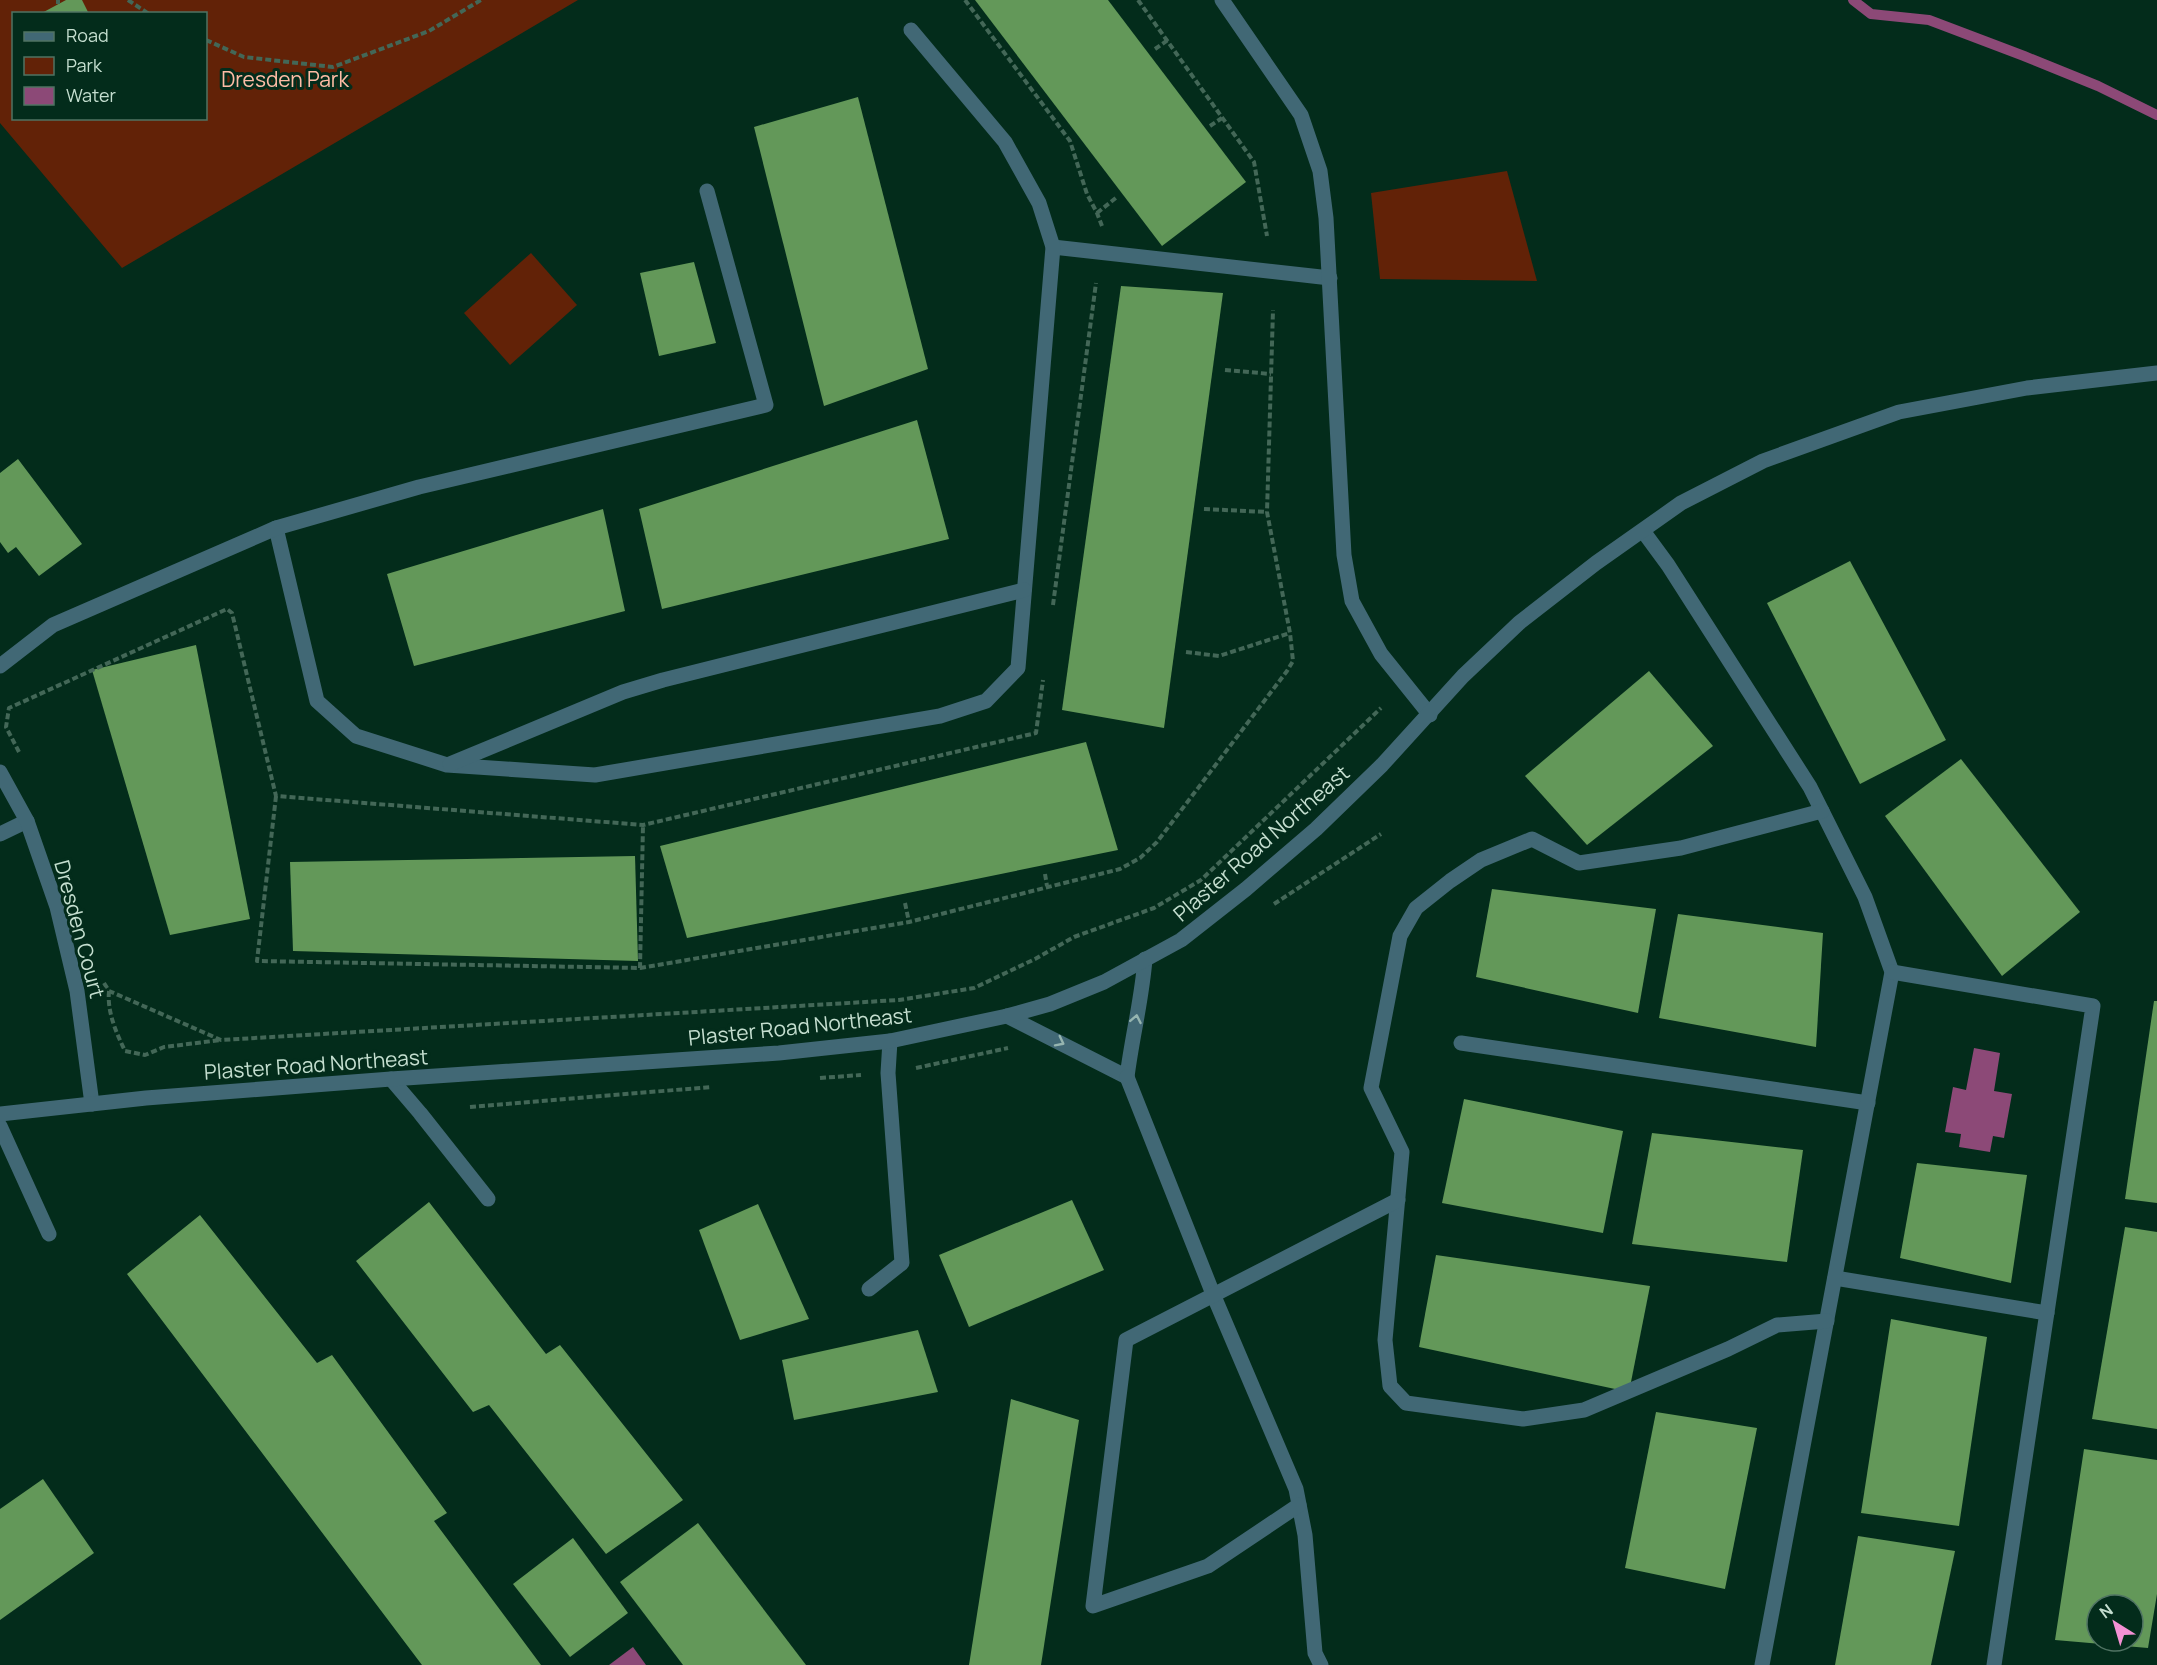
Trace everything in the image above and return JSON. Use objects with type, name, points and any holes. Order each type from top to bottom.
[{"type":"street","points":[[1222,0],[1301,115],[1320,171],[1330,278],[1344,555],[1352,600],[1381,654],[1430,715]]},
{"type":"street","points":[[276,528],[317,701],[356,736],[447,765],[595,775],[940,716],[986,701],[1018,668],[1053,247],[1039,203],[1005,142],[911,30]]},
{"type":"street","points":[[0,666],[53,625],[276,528],[419,487],[766,405],[707,191]]},
{"type":"street","points":[[1053,247],[1330,278]]},
{"type":"street","name":"Plaster Road Northeast","points":[[0,1114],[391,1078],[779,1053],[890,1041],[1007,1016],[1050,1004],[1104,982],[1181,939],[1246,889],[1316,829],[1382,765],[1430,715],[1463,676],[1520,623],[1596,563],[1681,503],[1763,461],[1899,412],[2027,388],[2157,373]]},
{"type":"street","points":[[1643,531],[1668,565],[1810,787],[1866,897],[1892,972],[1762,1665]]},
{"type":"street","points":[[447,765],[623,692],[1024,590]]},
{"type":"street","name":"Dresden Court","points":[[0,772],[27,821],[57,907],[77,991],[92,1104]]},
{"type":"street","points":[[1822,811],[1681,848],[1579,863],[1532,839],[1481,860],[1416,908],[1400,936],[1371,1088],[1402,1152],[1385,1340],[1390,1386],[1406,1403],[1523,1419],[1584,1410],[1728,1349],[1777,1325],[1827,1321]]},
{"type":"street","points":[[0,834],[27,821]]},
{"type":"street","points":[[1145,959],[1143,989],[1130,1049],[1127,1077],[1213,1294],[1296,1489],[1305,1535],[1315,1653],[1321,1665]]},
{"type":"street","points":[[1892,972],[2094,1006],[1994,1665]]},
{"type":"street","points":[[1007,1016],[1127,1077]]},
{"type":"street","points":[[869,1289],[902,1263],[888,1073],[890,1041]]},
{"type":"street","points":[[1461,1043],[1868,1103]]},
{"type":"street","points":[[391,1078],[488,1199]]},
{"type":"street","points":[[0,1126],[49,1234]]},
{"type":"street","points":[[1299,1505],[1208,1566],[1093,1606],[1126,1340],[1398,1200]]},
{"type":"street","points":[[1835,1278],[2047,1313]]},
{"type":"path","points":[[128,0],[146,12]]},
{"type":"path","points":[[207,40],[244,57],[333,67],[429,31],[481,0]]},
{"type":"path","points":[[965,0],[1070,141],[1087,194],[1102,227]]},
{"type":"path","points":[[1138,0],[1254,162],[1267,236]]},
{"type":"path","points":[[1155,49],[1168,40]]},
{"type":"path","points":[[1210,126],[1222,118]]},
{"type":"path","points":[[1097,213],[1117,197]]},
{"type":"path","points":[[1052,615],[1096,283]]},
{"type":"path","points":[[20,753],[6,727],[9,708],[227,609],[232,613],[276,796],[257,961],[640,968],[909,922],[1120,868],[1140,858],[1157,842],[1293,661],[1290,633],[1267,512],[1273,310]]},
{"type":"path","points":[[1225,370],[1272,374]]},
{"type":"path","points":[[1204,509],[1267,512]]},
{"type":"path","points":[[1186,652],[1219,656],[1290,633]]},
{"type":"path","points":[[276,796],[643,825],[1036,733],[1044,674]]},
{"type":"path","points":[[110,991],[109,999],[114,1026],[125,1051],[145,1055],[164,1047],[221,1040],[899,1000],[974,988],[1035,959],[1074,937],[1154,908],[1201,880],[1381,708]]},
{"type":"path","points":[[640,968],[643,825]]},
{"type":"path","points":[[1045,874],[1047,886]]},
{"type":"path","points":[[905,903],[909,922]]},
{"type":"path","points":[[102,979],[110,991],[221,1040]]},
{"type":"path","points":[[819,1078],[888,1073],[920,1068]]},
{"type":"path","points":[[470,1107],[714,1087]]},
{"type":"green space","name":"Dresden Park","points":[[0,0],[578,0],[122,268],[0,123]]},
{"type":"green space","points":[[1507,171],[1537,281],[1380,279],[1371,193]]},
{"type":"green space","points":[[531,253],[577,305],[510,365],[464,313]]},
{"type":"water","points":[[1974,1048],[2000,1053],[1994,1091],[2012,1094],[2004,1138],[1993,1136],[1990,1152],[1959,1147],[1961,1134],[1945,1132],[1953,1087],[1966,1090]]},
{"type":"water","points":[[633,1647],[646,1665],[609,1665]]},
{"type":"building","points":[[66,0],[82,0],[88,12],[44,12]]},
{"type":"building","points":[[975,0],[1108,0],[1246,182],[1162,246]]},
{"type":"building","points":[[858,97],[928,369],[824,406],[754,127]]},
{"type":"building","points":[[694,262],[716,343],[659,356],[640,273]]},
{"type":"building","points":[[1121,286],[1223,293],[1164,728],[1062,710]]},
{"type":"building","points":[[917,420],[949,539],[662,609],[639,509]]},
{"type":"building","points":[[18,459],[82,544],[39,576],[16,547],[8,553],[0,542],[0,473]]},
{"type":"building","points":[[603,509],[625,611],[414,666],[387,574]]},
{"type":"building","points":[[1850,561],[1946,740],[1860,784],[1767,603]]},
{"type":"building","points":[[196,645],[250,919],[170,935],[92,670]]},
{"type":"building","points":[[1649,671],[1713,746],[1587,845],[1525,776]]},
{"type":"building","points":[[1086,742],[1118,850],[687,938],[660,846]]},
{"type":"building","points":[[1961,759],[2080,912],[2002,976],[1885,816]]},
{"type":"building","points":[[635,856],[638,961],[293,951],[290,862]]},
{"type":"building","points":[[1492,889],[1656,909],[1638,1013],[1476,977]]},
{"type":"building","points":[[1678,914],[1823,933],[1816,1047],[1659,1018]]},
{"type":"building","points":[[2154,1001],[2157,1001],[2157,1203],[2125,1199]]},
{"type":"building","points":[[1464,1099],[1623,1131],[1603,1233],[1442,1203]]},
{"type":"building","points":[[1652,1133],[1803,1150],[1787,1262],[1632,1244]]},
{"type":"building","points":[[1917,1163],[2027,1175],[2011,1283],[1900,1258]]},
{"type":"building","points":[[1072,1200],[1104,1270],[969,1327],[939,1255]]},
{"type":"building","points":[[429,1202],[546,1354],[560,1345],[683,1500],[606,1554],[489,1405],[473,1412],[356,1261]]},
{"type":"building","points":[[758,1204],[809,1319],[740,1340],[699,1230]]},
{"type":"building","points":[[200,1215],[317,1363],[332,1355],[447,1513],[434,1521],[541,1665],[422,1665],[127,1274]]},
{"type":"building","points":[[2125,1227],[2157,1232],[2157,1429],[2092,1419]]},
{"type":"building","points":[[1436,1255],[1650,1286],[1629,1392],[1419,1347]]},
{"type":"building","points":[[1891,1319],[1987,1337],[1959,1526],[1861,1513]]},
{"type":"building","points":[[918,1330],[938,1392],[794,1420],[782,1360]]},
{"type":"building","points":[[1011,1399],[1079,1420],[1041,1665],[969,1665]]},
{"type":"building","points":[[1656,1412],[1757,1428],[1725,1589],[1625,1568]]},
{"type":"building","points":[[2084,1449],[2157,1460],[2157,1594],[2148,1648],[2145,1648],[2145,1593],[2085,1593],[2085,1643],[2055,1640]]},
{"type":"building","points":[[43,1479],[94,1553],[0,1620],[0,1509]]},
{"type":"building","points":[[698,1523],[806,1665],[683,1665],[620,1582]]},
{"type":"building","points":[[1858,1536],[1955,1551],[1931,1665],[1835,1665]]},
{"type":"building","points":[[573,1538],[628,1613],[570,1657],[513,1584]]},
{"type":"waterway","points":[[1853,0],[1871,14],[1929,20],[2098,86],[2157,115]]}]
